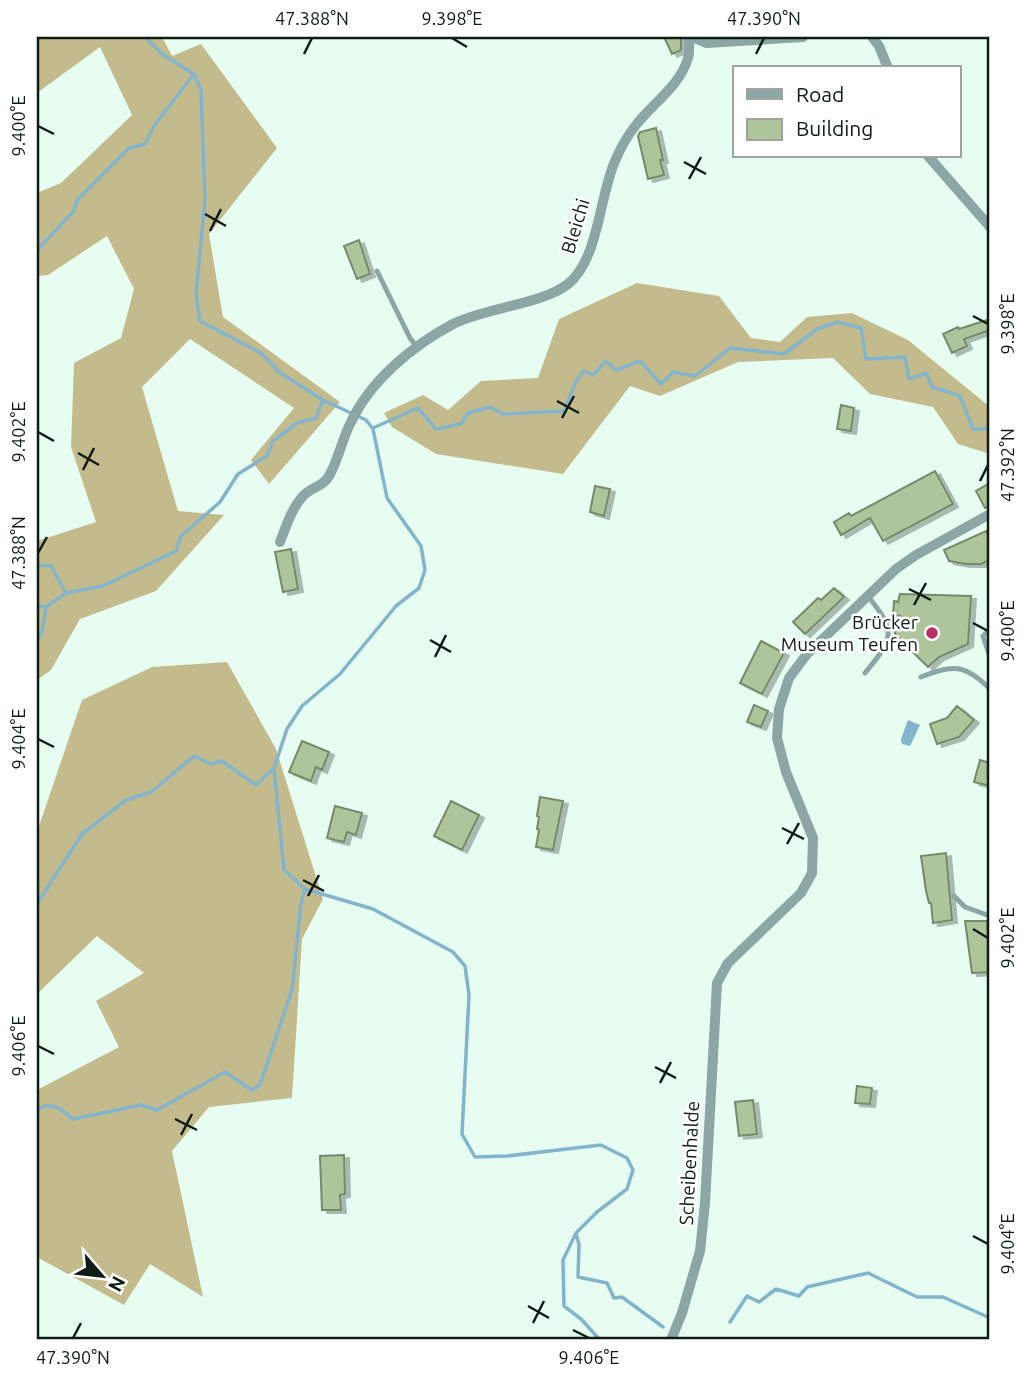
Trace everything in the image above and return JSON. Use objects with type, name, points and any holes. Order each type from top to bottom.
[{"type":"street","points":[[691,37],[707,43],[803,37]]},
{"type":"street","name":"Bleichi","points":[[280,542],[305,494],[329,478],[359,404],[376,383],[417,348],[454,323],[546,295],[568,284],[583,264],[592,244],[605,186],[616,159],[636,124],[682,72],[691,37]]},
{"type":"street","points":[[872,37],[887,66]]},
{"type":"street","points":[[930,158],[990,227]]},
{"type":"street","points":[[867,595],[916,555],[990,514]]},
{"type":"street","name":"Scheibenhalde","points":[[671,1340],[700,1251],[717,983],[728,963],[801,893],[812,873],[814,838],[783,761],[777,738],[779,709],[789,678],[807,654],[867,595]]},
{"type":"lane","points":[[377,271],[417,348]]},
{"type":"lane","points":[[865,673],[878,657],[889,636],[888,623],[867,595]]},
{"type":"lane","points":[[990,629],[983,636],[990,657]]},
{"type":"lane","points":[[921,677],[943,668],[955,667],[968,670],[990,689]]},
{"type":"lane","points":[[954,895],[965,907],[990,916]]},
{"type":"shaded area","points":[[37,37],[162,37],[172,56],[201,44],[277,148],[209,234],[223,317],[340,402],[269,484],[251,460],[294,408],[190,339],[142,387],[178,511],[224,515],[156,591],[80,619],[51,670],[37,680],[37,541],[96,522],[71,447],[74,363],[121,338],[134,289],[107,236],[48,275],[37,276],[37,193],[61,183],[132,115],[100,47],[37,93]]},
{"type":"shaded area","points":[[637,283],[719,296],[751,338],[780,342],[807,317],[852,313],[908,340],[990,407],[990,454],[958,444],[933,407],[870,394],[833,358],[738,362],[660,396],[630,386],[563,474],[436,454],[392,427],[384,413],[423,395],[448,410],[481,381],[538,378],[559,319]]},
{"type":"shaded area","points":[[227,662],[276,749],[323,899],[302,939],[292,1098],[209,1107],[172,1151],[203,1297],[150,1264],[124,1305],[37,1257],[37,1090],[119,1047],[96,1001],[144,973],[97,936],[37,994],[37,832],[82,700],[152,667]]},
{"type":"water","points":[[908,720],[920,725],[910,746],[902,744],[901,739]]},
{"type":"building","points":[[664,37],[681,37],[681,50],[672,54]]},
{"type":"building","points":[[656,128],[664,175],[648,179],[638,136],[640,132]]},
{"type":"building","points":[[359,240],[370,274],[357,279],[344,246]]},
{"type":"building","points":[[987,320],[990,330],[964,339],[967,346],[952,353],[943,334],[958,327],[959,329]]},
{"type":"building","points":[[841,405],[854,408],[851,431],[837,429]]},
{"type":"building","points":[[935,471],[953,504],[883,541],[870,518],[841,535],[834,522],[849,513],[851,516]]},
{"type":"building","points":[[990,483],[990,506],[985,508],[976,491]]},
{"type":"building","points":[[595,486],[610,489],[604,516],[590,512]]},
{"type":"building","points":[[986,531],[990,540],[990,560],[981,564],[949,561],[944,550]]},
{"type":"building","points":[[291,549],[298,589],[283,592],[275,552]]},
{"type":"building","points":[[834,588],[844,597],[805,634],[793,622],[818,598],[821,600]]},
{"type":"building","name":"Brücker Museum Teufen","points":[[900,594],[971,596],[968,644],[939,657],[928,667],[896,636],[894,630],[900,616],[893,615],[894,601],[898,602]]},
{"type":"building","points":[[761,641],[784,653],[762,694],[740,683]]},
{"type":"building","points":[[754,705],[768,711],[761,727],[747,722]]},
{"type":"building","points":[[957,706],[974,720],[959,737],[937,744],[930,724],[947,718]]},
{"type":"building","points":[[302,741],[329,752],[322,770],[316,767],[311,781],[289,772]]},
{"type":"building","points":[[980,760],[990,763],[990,786],[974,782]]},
{"type":"building","points":[[540,797],[563,801],[553,850],[536,847]]},
{"type":"building","points":[[451,801],[479,815],[462,850],[434,836]]},
{"type":"building","points":[[335,806],[362,813],[356,835],[347,832],[344,842],[327,838]]},
{"type":"building","points":[[946,853],[952,920],[933,923],[921,856]]},
{"type":"building","points":[[965,921],[987,921],[990,972],[972,973]]},
{"type":"building","points":[[857,1086],[872,1088],[870,1104],[855,1103]]},
{"type":"building","points":[[753,1100],[757,1134],[739,1136],[735,1102]]},
{"type":"building","points":[[344,1155],[345,1194],[340,1195],[341,1210],[322,1210],[320,1156]]},
{"type":"waterway","points":[[145,37],[163,55],[194,74],[201,90],[205,200],[196,294],[200,321],[261,353],[280,373],[323,400],[366,420],[373,429],[387,498],[421,546],[425,570],[419,588],[396,606],[340,674],[302,706],[287,729],[274,768],[284,870],[305,889],[373,909],[453,952],[465,966],[469,995],[462,1134],[475,1157],[601,1145],[627,1158],[633,1170],[627,1189],[597,1212],[576,1233],[563,1260],[564,1306],[581,1319],[600,1340]]},
{"type":"waterway","points":[[37,250],[73,212],[78,199],[129,148],[145,144],[154,126],[193,75]]},
{"type":"waterway","points":[[373,428],[418,408],[436,429],[461,424],[468,413],[490,407],[503,414],[564,411],[576,381],[584,371],[593,375],[606,361],[616,370],[640,361],[661,384],[673,372],[695,376],[730,348],[784,354],[817,329],[838,322],[861,328],[866,359],[905,357],[909,379],[926,373],[932,387],[960,396],[973,429],[990,429]]},
{"type":"waterway","points":[[37,565],[51,566],[66,593],[103,586],[176,551],[181,536],[220,502],[238,474],[267,456],[273,441],[297,423],[316,418],[323,400]]},
{"type":"waterway","points":[[37,606],[46,607],[66,593]]},
{"type":"waterway","points":[[37,641],[42,632],[46,607]]},
{"type":"waterway","points":[[37,904],[82,834],[126,800],[151,792],[194,756],[211,764],[222,761],[256,785],[273,769]]},
{"type":"waterway","points":[[37,1110],[47,1105],[59,1108],[73,1119],[141,1105],[157,1110],[225,1072],[252,1090],[260,1085],[292,990],[301,903],[305,889]]},
{"type":"waterway","points":[[576,1234],[579,1244],[578,1277],[607,1283],[614,1298],[622,1297],[663,1327]]},
{"type":"waterway","points":[[730,1322],[747,1296],[759,1302],[776,1289],[799,1296],[807,1287],[868,1273],[917,1297],[943,1297],[990,1318]]},
{"type":"place","name":"Brücker Museum Teufen","points":[[932,633]]}]
